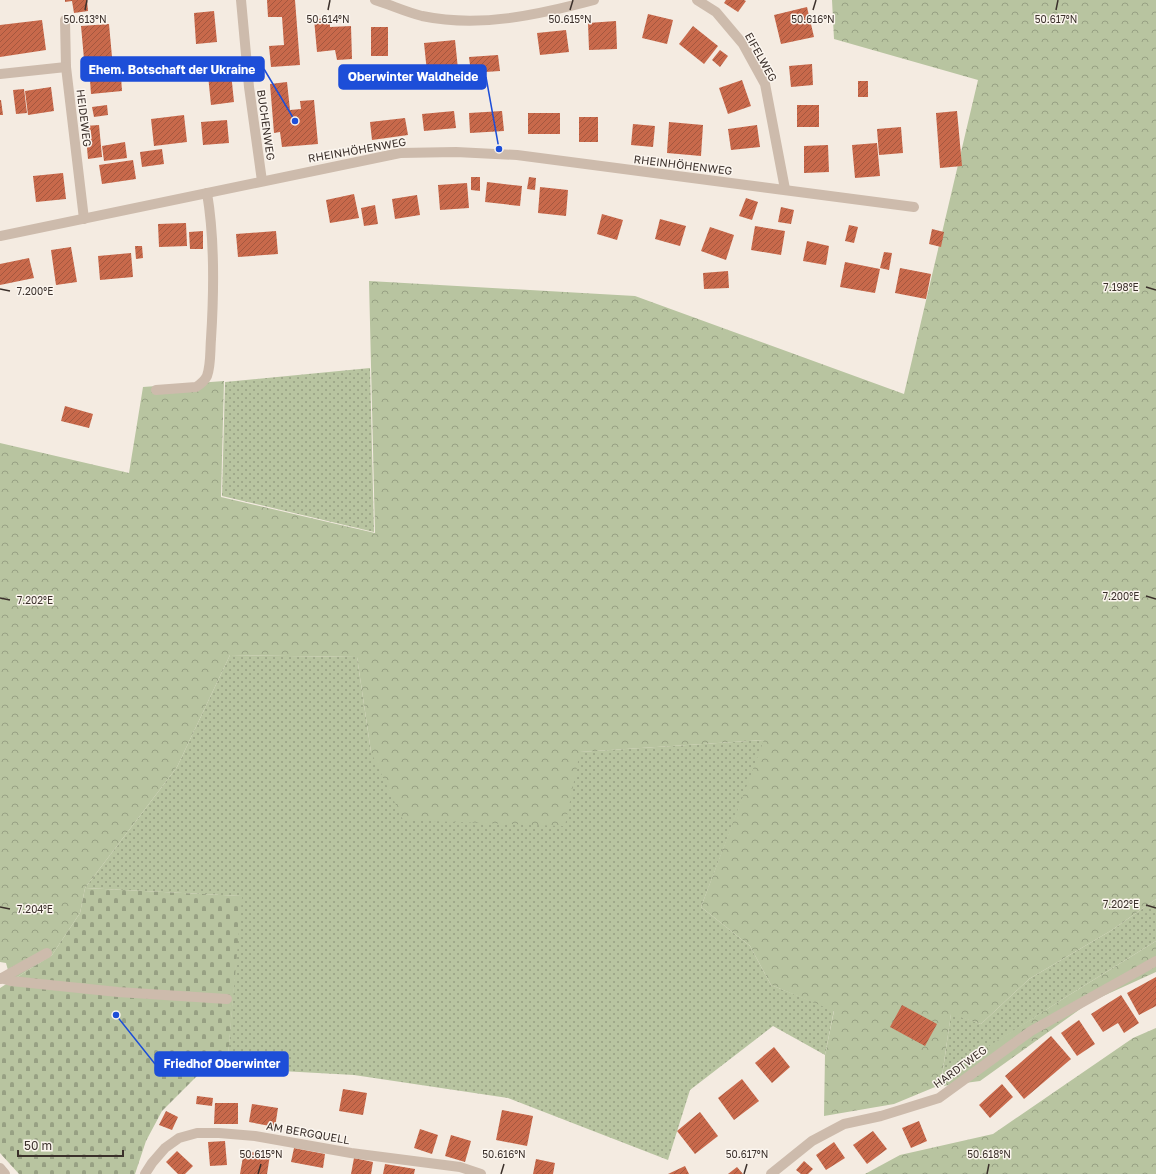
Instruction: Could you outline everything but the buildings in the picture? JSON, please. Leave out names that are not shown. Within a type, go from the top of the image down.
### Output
[{"type":"street","name":"BUCHENWEG","points":[[241,0],[249,87],[262,181]]},
{"type":"street","points":[[375,0],[421,16],[459,21],[504,19],[561,9],[594,0]]},
{"type":"street","name":"EIFELWEG","points":[[697,0],[716,12],[743,44],[765,84],[785,189]]},
{"type":"street","name":"HEIDEWEG","points":[[65,20],[66,67],[84,219]]},
{"type":"street","points":[[0,74],[66,67]]},
{"type":"street","name":"RHEINHÖHENWEG","points":[[0,236],[400,153],[456,152],[524,156],[914,207]]},
{"type":"street","points":[[156,390],[196,386],[202,383],[207,374],[212,326],[212,226],[207,193]]},
{"type":"street","points":[[0,979],[47,953]]},
{"type":"street","name":"HARDTWEG","points":[[771,1174],[812,1141],[844,1124],[881,1116],[939,1098],[1031,1031],[1156,961]]},
{"type":"street","points":[[0,979],[110,991],[227,999]]},
{"type":"street","name":"AM BERGQUELL","points":[[145,1174],[165,1148],[179,1138],[197,1133],[219,1133],[255,1136],[352,1153],[460,1167],[481,1174]]},
{"type":"street","points":[[0,1168],[5,1174]]},
{"type":"green space","points":[[832,0],[1156,0],[1156,899],[1112,930],[1029,979],[981,1024],[951,1014],[942,1076],[1156,941],[1156,972],[1090,1002],[980,1081],[935,1087],[894,1104],[824,1116],[825,1055],[834,1011],[771,985],[750,946],[701,907],[764,740],[580,752],[565,826],[403,820],[371,752],[357,657],[230,655],[177,767],[85,888],[80,913],[52,955],[11,981],[6,963],[0,962],[0,443],[129,473],[143,387],[224,381],[221,497],[375,533],[369,281],[635,296],[904,394],[978,80],[834,39]]},
{"type":"green space","points":[[370,368],[374,532],[222,496],[225,382]]},
{"type":"green space","points":[[230,655],[357,657],[371,752],[579,752],[765,740],[701,907],[750,946],[771,985],[834,1010],[825,1055],[773,1026],[690,1090],[668,1160],[508,1098],[354,1075],[227,1068],[241,896],[85,888],[177,767]]},
{"type":"green space","points":[[85,888],[242,896],[227,1068],[206,1067],[162,1111],[146,1141],[135,1174],[19,1174],[0,1153],[0,988],[52,955],[80,913]]},
{"type":"green space","points":[[1156,899],[1156,941],[942,1077],[951,1013],[981,1024],[1029,979],[1112,930]]},
{"type":"green space","points":[[1156,1028],[1156,1174],[865,1174],[900,1155],[993,1134],[1133,1038]]},
{"type":"place","name":"Ehem. Botschaft der Ukraine","points":[[295,121]]},
{"type":"place","name":"Oberwinter Waldheide","points":[[499,149]]},
{"type":"place","name":"Friedhof Oberwinter","points":[[116,1015]]}]
